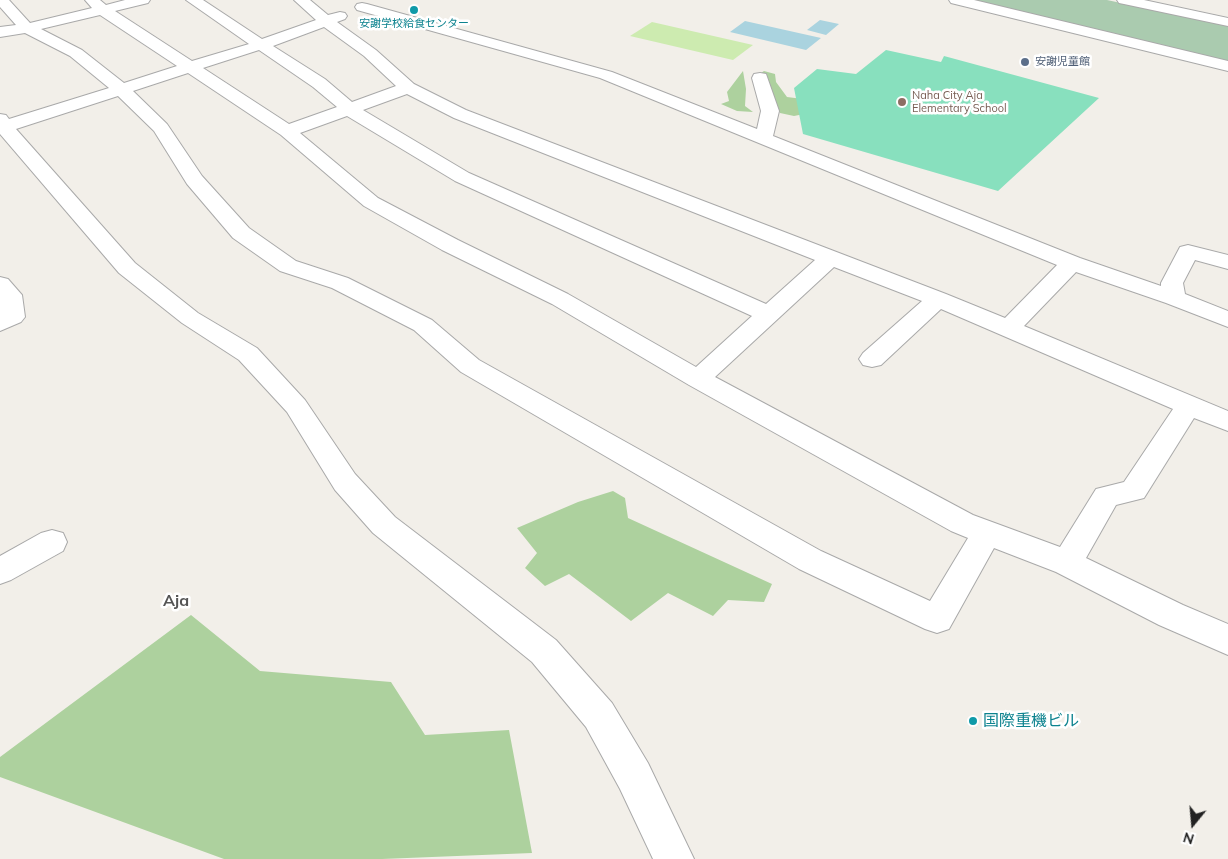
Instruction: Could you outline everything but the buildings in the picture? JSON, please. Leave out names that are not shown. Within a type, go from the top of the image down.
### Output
[{"type":"street","points":[[1,0],[27,28],[76,53],[122,90],[161,128],[194,180],[242,233],[288,266],[340,283],[423,326],[470,366],[810,560],[937,619],[988,533]]},
{"type":"street","points":[[0,32],[27,28],[97,5],[143,0]]},
{"type":"street","points":[[194,0],[319,83],[349,110],[462,177],[768,314]]},
{"type":"street","points":[[300,0],[370,53],[408,88],[460,114],[938,299],[1228,422]]},
{"type":"street","points":[[956,0],[1228,66]]},
{"type":"street","points":[[1124,0],[1228,22]]},
{"type":"street","points":[[674,859],[634,776],[599,716],[544,651],[384,525],[345,482],[296,406],[248,354],[190,318],[127,268],[1,125],[122,90],[260,45],[327,22],[370,3],[606,75],[764,137],[1072,263],[1174,298],[1228,320]]},
{"type":"street","points":[[97,5],[288,131],[372,202],[450,245],[560,299],[698,379],[962,523],[1067,563],[1171,615],[1228,640]]},
{"type":"street","points":[[975,20],[988,9]]},
{"type":"street","points":[[1165,51],[1197,16]]},
{"type":"street","points":[[760,78],[770,111],[764,137]]},
{"type":"street","points":[[288,131],[408,88]]},
{"type":"street","points":[[1174,298],[1172,283],[1188,252],[1228,262]]},
{"type":"street","points":[[698,379],[830,258]]},
{"type":"street","points":[[1009,328],[1072,263]]},
{"type":"street","points":[[0,284],[10,295],[13,317],[0,324]]},
{"type":"street","points":[[872,359],[938,299]]},
{"type":"street","points":[[1067,563],[1106,497],[1134,490],[1188,405]]},
{"type":"street","points":[[0,571],[52,542]]},
{"type":"green space","points":[[973,0],[1107,0],[1228,26],[1228,61]]},
{"type":"green space","points":[[652,22],[753,45],[733,60],[630,36]]},
{"type":"green space","points":[[886,50],[941,62],[944,56],[1099,98],[998,191],[803,134],[794,88],[817,69],[856,74]]},
{"type":"green space","points":[[743,71],[746,89],[745,106],[753,112],[737,111],[721,104],[729,101],[727,92]]},
{"type":"green space","points":[[764,71],[775,74],[776,82],[787,97],[803,99],[809,113],[794,116],[780,113],[761,73]]},
{"type":"green space","points":[[613,491],[625,498],[628,518],[772,584],[764,602],[728,600],[713,616],[668,593],[631,621],[569,574],[545,586],[525,568],[537,553],[517,528],[578,502]]},
{"type":"green space","points":[[191,615],[260,671],[391,682],[425,735],[509,730],[532,853],[382,859],[224,859],[0,777],[0,757]]},
{"type":"water","points":[[820,20],[839,24],[826,35],[807,30]]},
{"type":"water","points":[[745,21],[821,38],[806,50],[730,32]]},
{"type":"place","name":"安謝学校給食センター","points":[[414,10]]},
{"type":"place","name":"安謝児童館","points":[[1025,62]]},
{"type":"place","name":"Naha City Aja Elementary School","points":[[902,102]]},
{"type":"place","name":"国際重機ビル","points":[[973,721]]},
{"type":"district","name":"Aja","points":[[176,601]]}]
